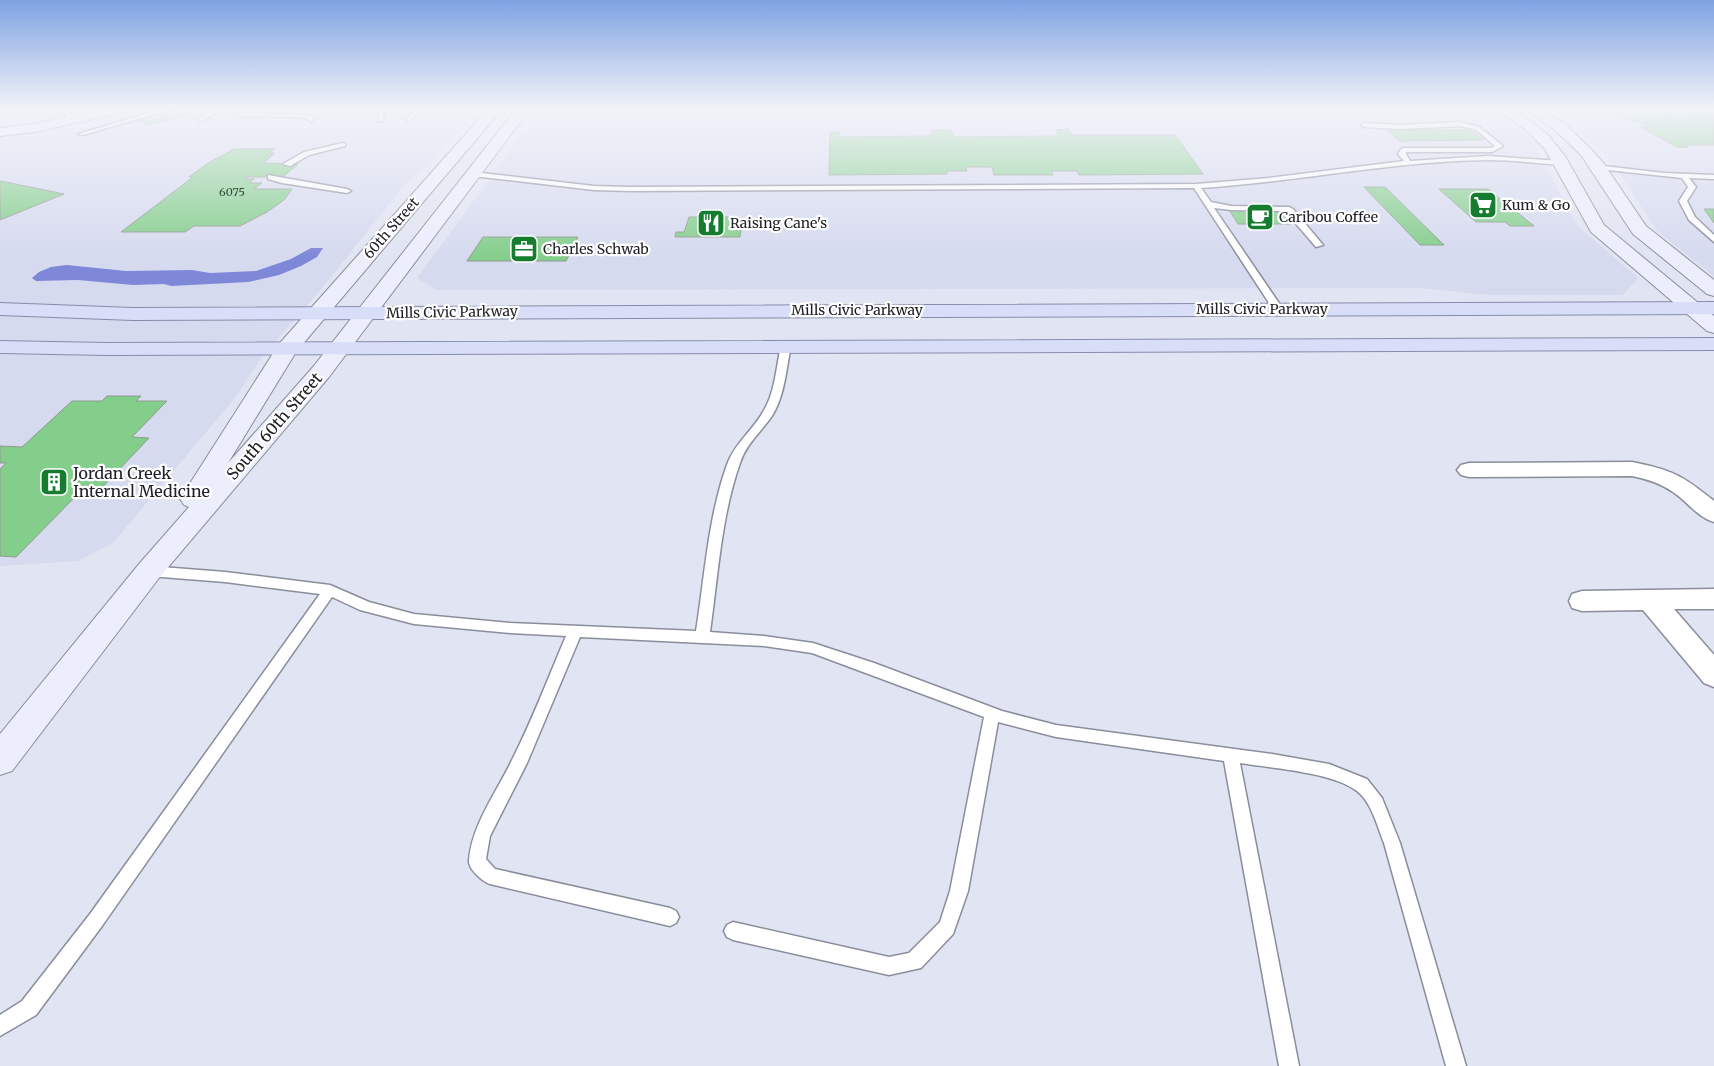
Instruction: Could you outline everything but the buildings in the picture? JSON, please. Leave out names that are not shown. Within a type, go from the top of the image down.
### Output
[{"type":"main road","name":"Mills Civic Parkway","points":[[0,310],[133,314],[1714,308]]},
{"type":"main road","points":[[0,346],[106,349],[287,349],[346,340],[644,329],[741,322],[802,310]]},
{"type":"main road","points":[[346,340],[786,346],[1395,347],[1714,344]]},
{"type":"street","name":"60th Street","points":[[287,349],[452,159]]},
{"type":"street","name":"60th Street","points":[[346,340],[485,159]]},
{"type":"street","points":[[1558,159],[1585,210],[1597,228],[1714,327]]},
{"type":"street","points":[[1591,159],[1639,230],[1714,290]]},
{"type":"street","name":"South 60th Street","points":[[0,760],[149,571],[346,340]]},
{"type":"street","name":"South 60th Street","points":[[149,571],[287,349]]},
{"type":"street","points":[[1469,470],[1632,469],[1660,475],[1681,486],[1714,514]]},
{"type":"street","points":[[1582,601],[1714,599]]},
{"type":"street","points":[[1650,600],[1714,675]]},
{"type":"lane","points":[[287,164],[293,159]]},
{"type":"lane","points":[[1405,159],[1409,164]]},
{"type":"lane","points":[[473,174],[584,187],[631,189],[1196,186],[1478,159]]},
{"type":"lane","points":[[1501,159],[1560,162]]},
{"type":"lane","points":[[1598,167],[1714,178]]},
{"type":"lane","points":[[1684,176],[1692,187],[1683,201],[1692,218],[1714,240]]},
{"type":"lane","points":[[271,177],[282,181],[347,190]]},
{"type":"lane","points":[[1196,186],[1278,309]]},
{"type":"lane","points":[[1207,204],[1231,208],[1286,209],[1290,211],[1319,245]]},
{"type":"lane","points":[[702,637],[718,535],[733,463],[744,442],[767,414],[777,391],[786,346]]},
{"type":"lane","points":[[149,571],[225,577],[330,590],[365,606],[414,618],[510,628],[764,641],[814,648],[992,714],[1056,731],[1231,755],[1329,771],[1361,784],[1376,803],[1392,843],[1456,1066]]},
{"type":"lane","points":[[0,1026],[29,1008],[96,920],[330,590]]},
{"type":"lane","points":[[575,631],[519,763],[482,835],[477,862],[490,876],[670,917]]},
{"type":"lane","points":[[733,931],[889,966],[914,961],[947,928],[960,891],[992,714]]},
{"type":"lane","points":[[1231,755],[1289,1066]]},
{"type":"shaded area","points":[[0,159],[432,159],[400,190],[324,286],[262,357],[235,398],[113,543],[78,561],[0,566]]},
{"type":"shaded area","points":[[504,159],[1542,159],[1567,208],[1579,227],[1638,278],[1623,295],[1488,295],[1420,288],[437,290],[417,278]]},
{"type":"shaded area","points":[[1608,159],[1714,159],[1714,276],[1658,232]]},
{"type":"water","points":[[311,248],[323,248],[317,257],[301,266],[279,275],[248,282],[171,286],[164,284],[133,285],[78,280],[36,281],[32,278],[39,272],[51,267],[67,265],[126,271],[192,270],[210,273],[256,271],[291,259]]},
{"type":"place","name":"Kum & Go","points":[[1483,205]]},
{"type":"place","name":"Caribou Coffee","points":[[1260,217]]},
{"type":"place","name":"Raising Cane's","points":[[711,223]]},
{"type":"place","name":"Charles Schwab","points":[[524,249]]},
{"type":"place","name":"Jordan Creek Internal Medicine","points":[[54,482]]}]
